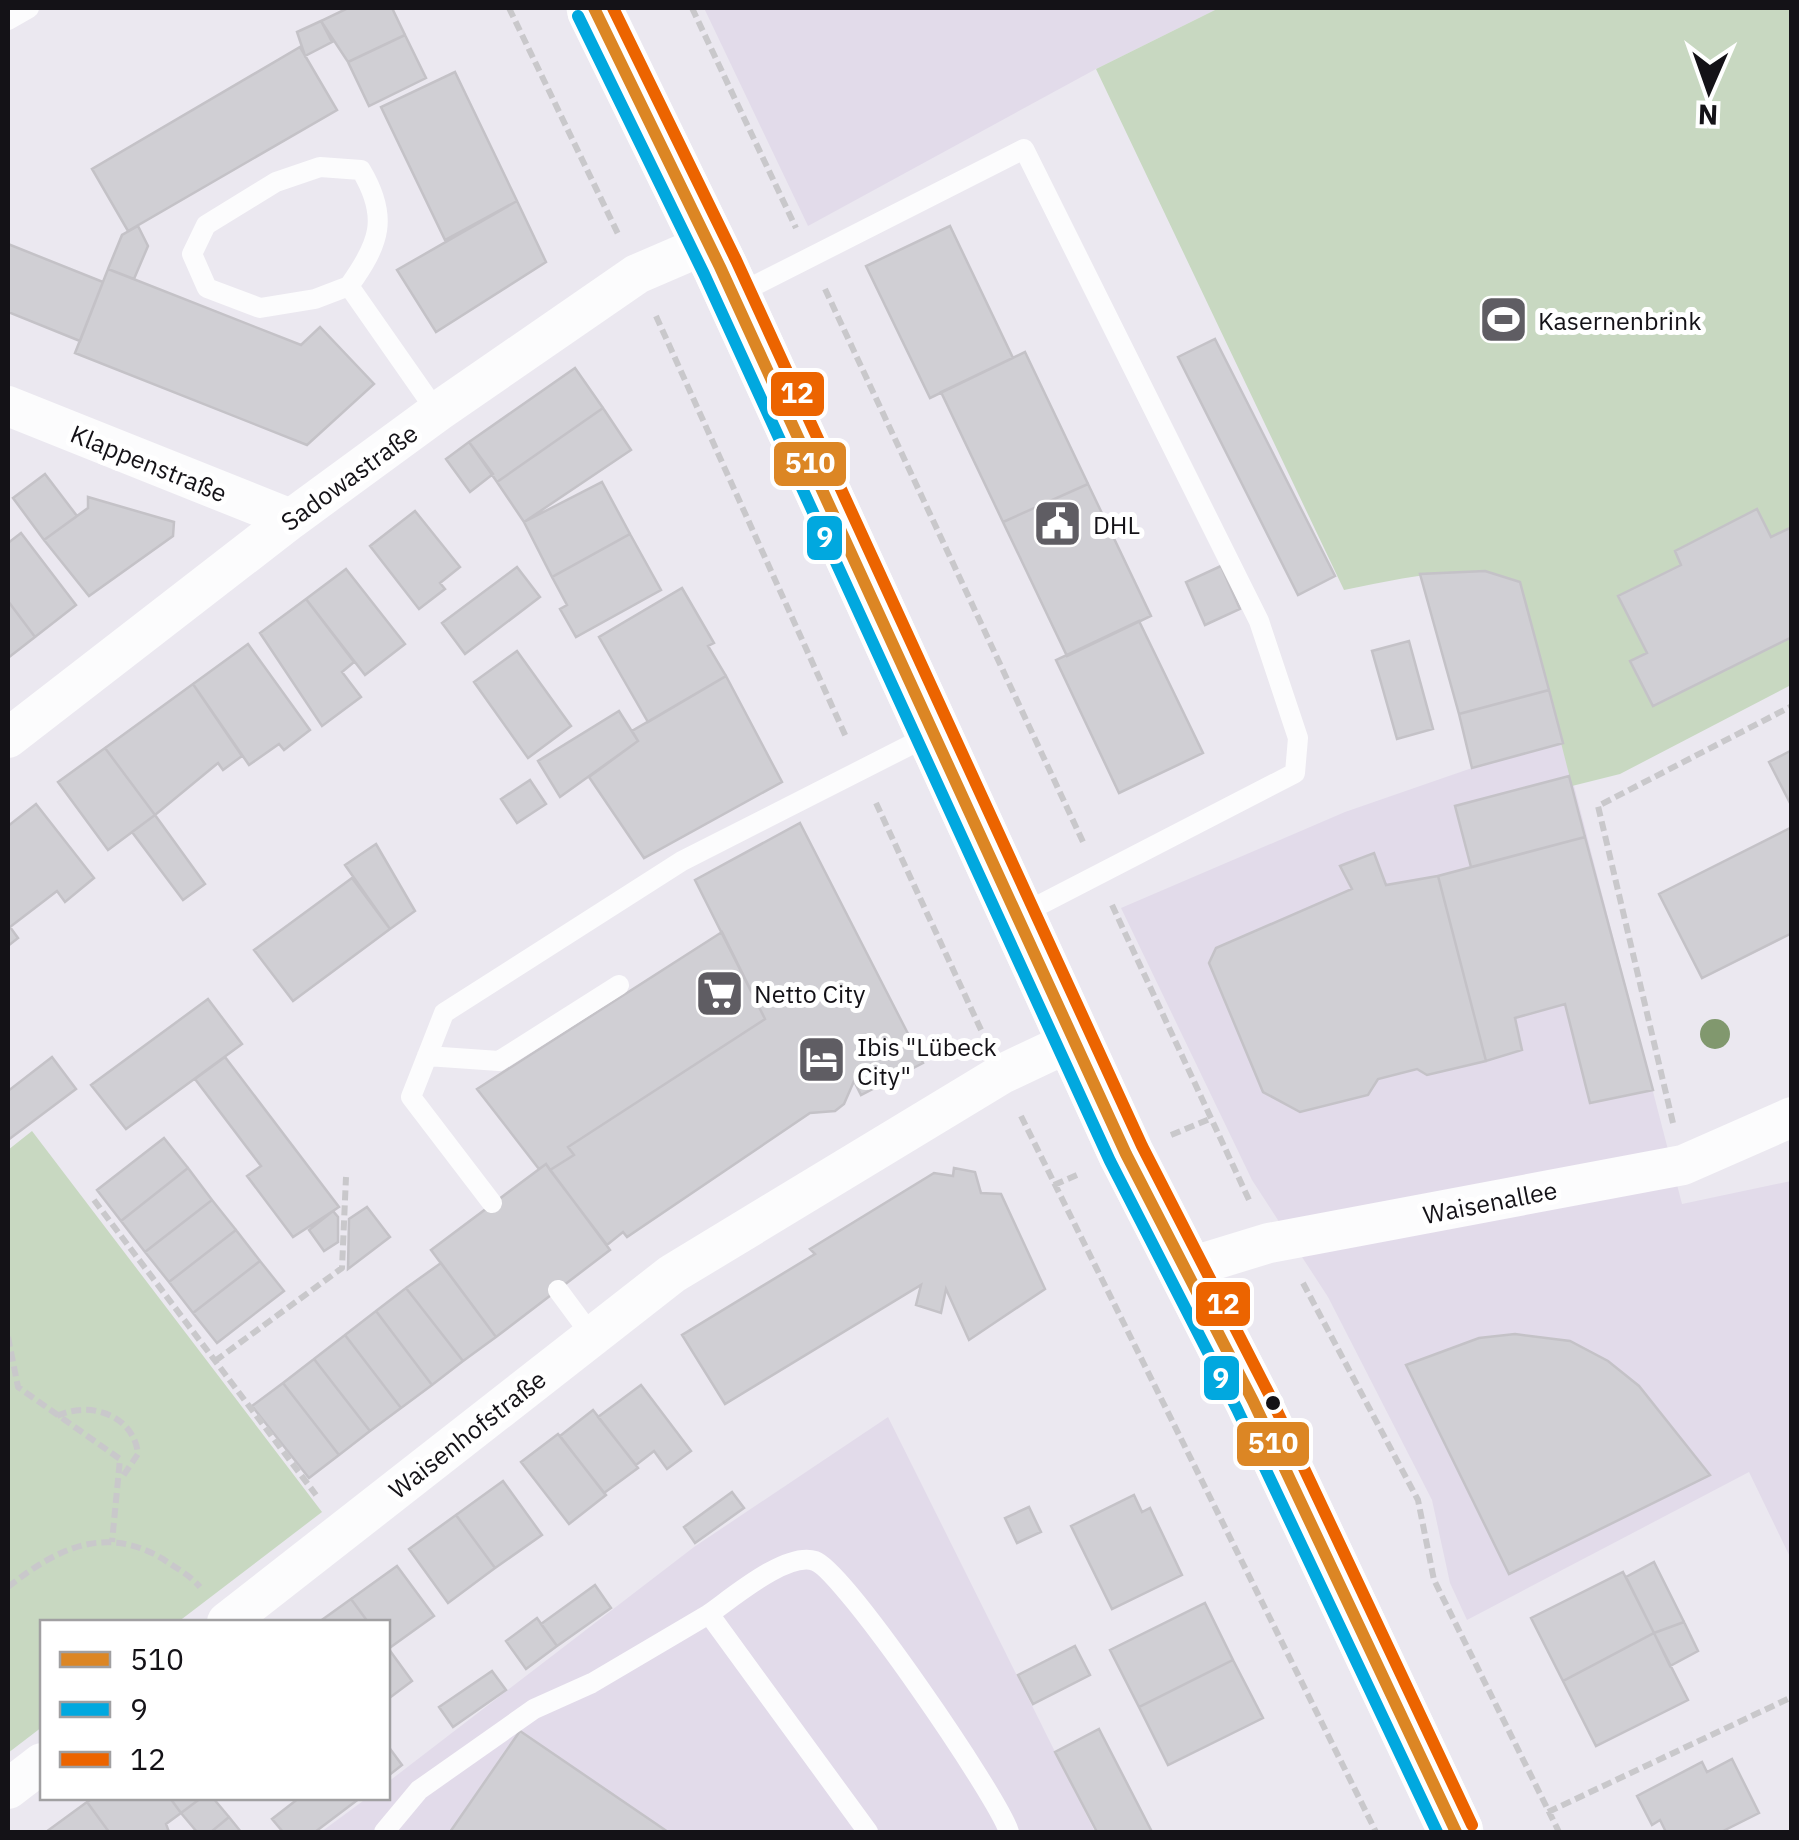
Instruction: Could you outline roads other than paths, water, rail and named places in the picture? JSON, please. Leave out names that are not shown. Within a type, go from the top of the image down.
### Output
[{"type":"main road","points":[[594,8],[733,296],[1074,1040],[1184,1270],[1253,1401],[1456,1832]]},
{"type":"street","name":"Sadowastraße","points":[[8,738],[290,519],[436,412],[637,274],[708,243]]},
{"type":"street","name":"Klappenstraße","points":[[8,406],[290,519]]},
{"type":"street","name":"Waisenhofstraße","points":[[230,1620],[672,1274],[1002,1074],[1074,1040]]},
{"type":"street","name":"Waisenallee","points":[[1184,1270],[1269,1243],[1683,1165],[1792,1118]]},
{"type":"street","points":[[8,1789],[40,1765]]},
{"type":"lane","points":[[8,20],[30,8]]},
{"type":"lane","points":[[733,296],[1024,148],[1259,620],[1298,738],[1295,773],[1018,916]]},
{"type":"lane","points":[[320,167],[361,170],[379,201],[377,232],[370,256],[349,286],[315,299],[260,308],[208,288],[192,254],[206,225],[276,182],[320,167]]},
{"type":"lane","points":[[349,286],[436,412]]},
{"type":"lane","points":[[492,1202],[411,1098],[444,1013],[682,861],[934,733]]},
{"type":"lane","points":[[427,1056],[498,1061],[619,985]]},
{"type":"lane","points":[[558,1290],[592,1336]]},
{"type":"lane","points":[[384,1832],[419,1790],[534,1709],[592,1683],[709,1614],[758,1579],[796,1560],[814,1560],[826,1567],[876,1625],[1009,1832]]},
{"type":"lane","points":[[709,1614],[868,1832]]},
{"type":"place","name":"Kasernenbrink","points":[[1503,320]]},
{"type":"place","name":"DHL","points":[[1058,524]]},
{"type":"place","name":"Netto City","points":[[719,993]]},
{"type":"place","name":"Ibis \"Lübeck City\"","points":[[822,1060]]}]
